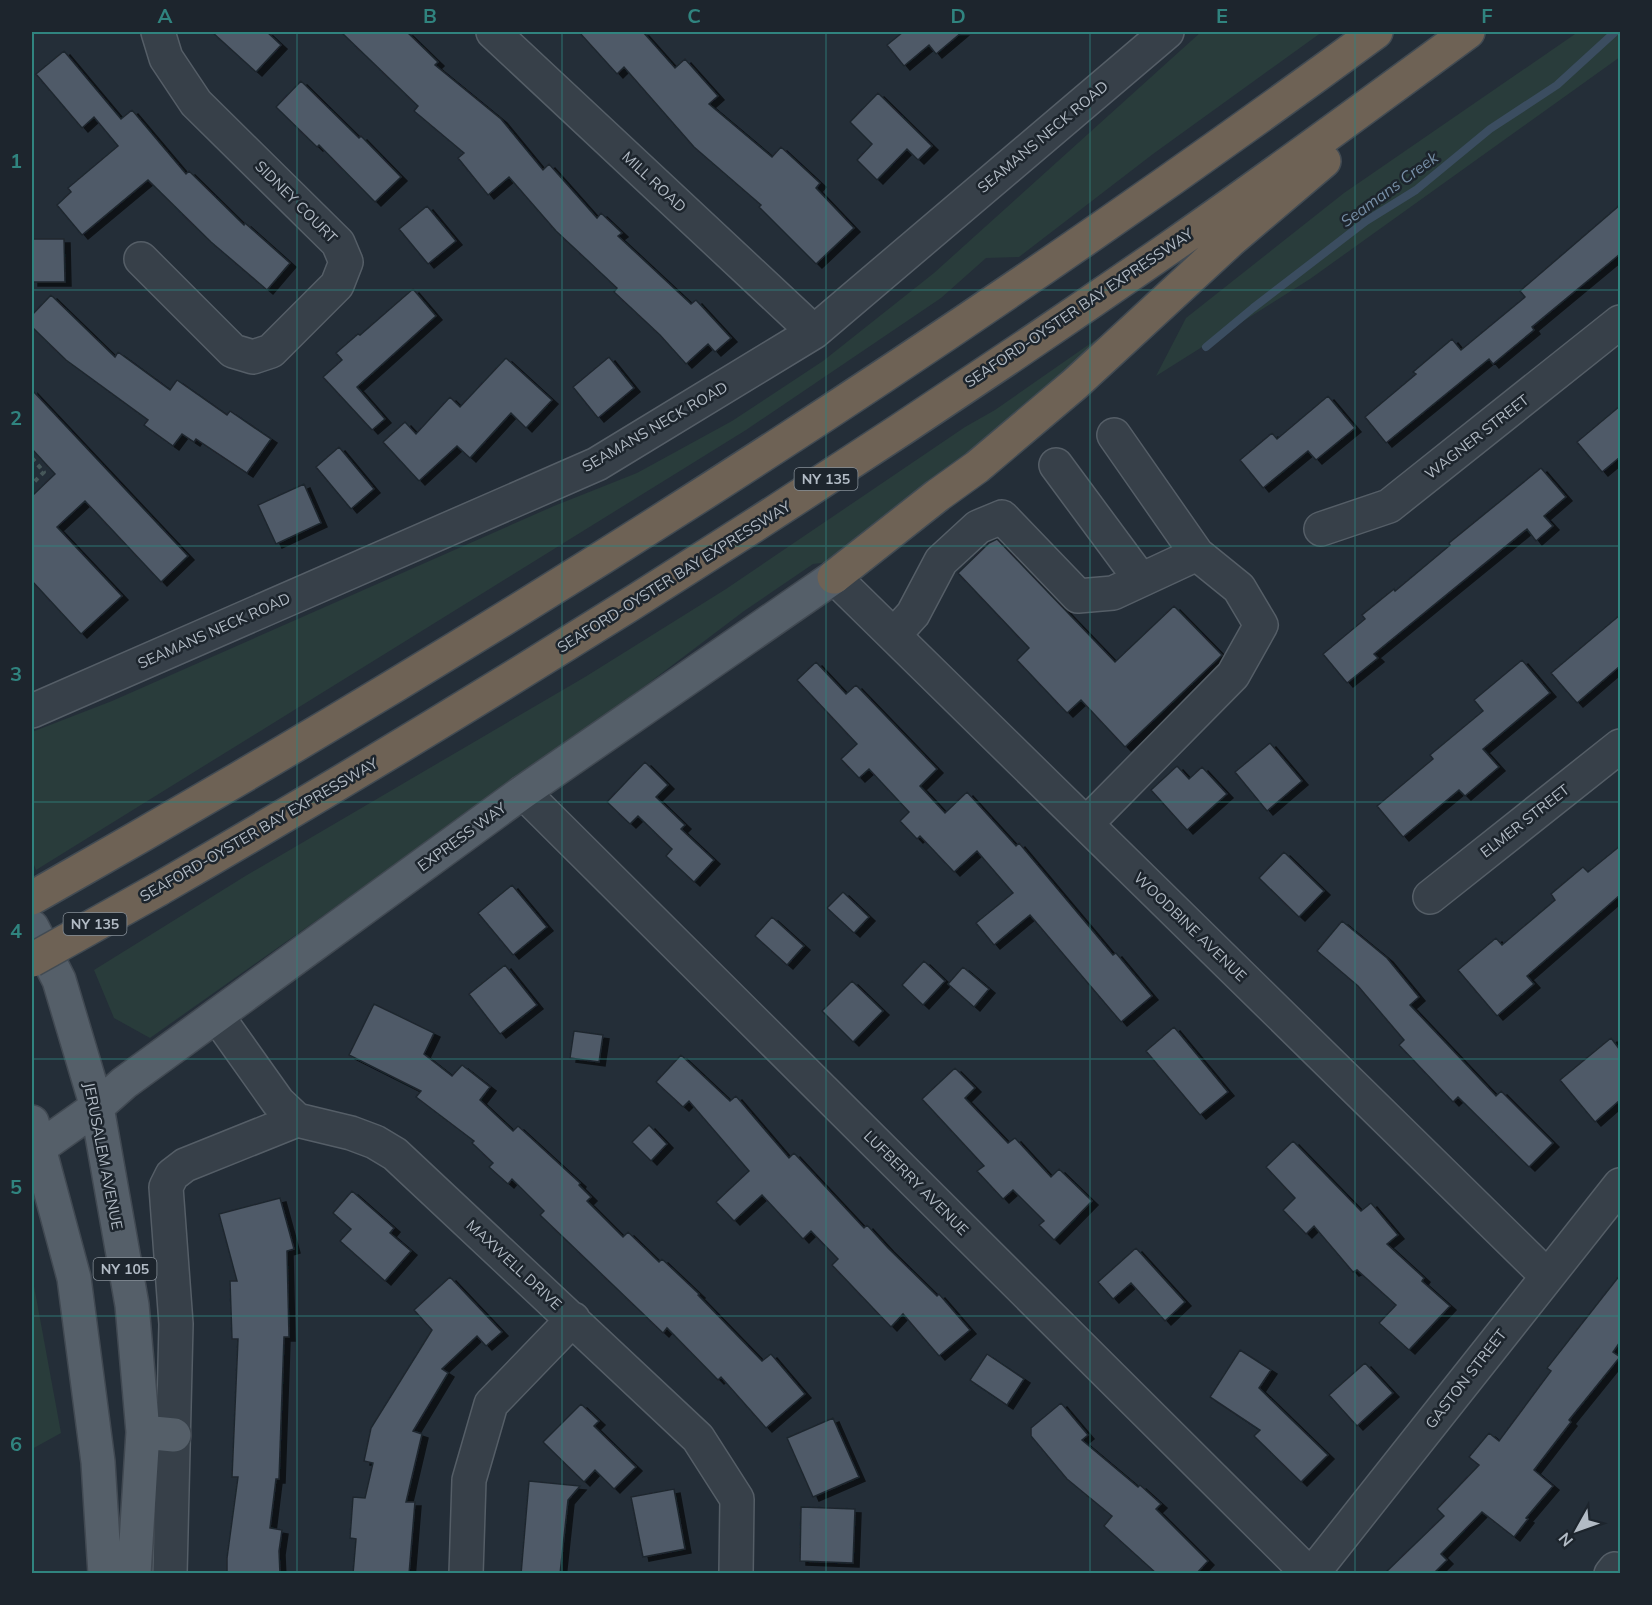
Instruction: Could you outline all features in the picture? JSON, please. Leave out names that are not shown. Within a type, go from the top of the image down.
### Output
[{"type":"highway","points":[[32,898],[443,658],[780,444],[1145,198],[1376,32]]},
{"type":"highway","name":"SEAFORD-OYSTER BAY EXPRESSWAY","points":[[32,960],[159,889],[472,704],[810,490],[1176,243],[1468,32]]},
{"type":"highway","points":[[834,577],[977,467],[1075,384],[1231,240],[1475,32]]},
{"type":"main road","name":"EXPRESS WAY","points":[[97,1107],[124,1083],[523,792],[834,577]]},
{"type":"main road","name":"JERUSALEM AVENUE","points":[[32,927],[59,980],[97,1107],[132,1305],[159,1434],[134,1574]]},
{"type":"main road","points":[[34,1141],[97,1107]]},
{"type":"main road","name":"NY 105","points":[[34,1141],[74,1278],[98,1462],[105,1574]]},
{"type":"street","name":"SIDNEY COURT","points":[[141,259],[233,351],[253,357],[271,351],[337,285],[346,262],[339,243],[196,103],[166,58],[158,32]]},
{"type":"street","name":"MILL ROAD","points":[[493,32],[814,332]]},
{"type":"street","name":"SEAMANS NECK ROAD","points":[[32,711],[597,464],[814,332],[1167,32]]},
{"type":"street","name":"WAGNER STREET","points":[[1321,529],[1389,506],[1620,324]]},
{"type":"street","points":[[1086,824],[1233,675],[1261,625],[1239,588],[1197,554],[1114,435]]},
{"type":"street","points":[[1056,465],[1141,580]]},
{"type":"street","points":[[894,635],[914,614],[941,561],[978,527],[1002,517],[1078,596],[1113,593],[1197,554]]},
{"type":"street","name":"WOODBINE AVENUE","points":[[834,577],[1547,1276]]},
{"type":"street","name":"ELMER STREET","points":[[1430,897],[1620,746]]},
{"type":"street","name":"LUFBERRY AVENUE","points":[[523,792],[1311,1574]]},
{"type":"street","points":[[170,1574],[159,1434],[177,1324],[166,1186],[172,1175],[185,1165],[297,1120],[278,1102],[217,1016]]},
{"type":"street","name":"MAXWELL DRIVE","points":[[297,1120],[351,1133],[375,1142],[395,1154],[698,1438],[737,1499],[736,1574]]},
{"type":"street","name":"GASTON STREET","points":[[1311,1574],[1620,1185]]},
{"type":"street","points":[[466,1574],[469,1480],[491,1404],[573,1319]]},
{"type":"path","points":[[32,458],[44,472],[32,484]]},
{"type":"green space","points":[[1201,32],[1322,32],[1153,154],[1019,257],[986,258],[941,298],[746,430],[36,870],[32,860],[32,732],[112,701],[554,506],[637,473],[732,421],[823,361],[934,273]]},
{"type":"green space","points":[[1578,32],[1620,32],[1620,57],[1310,279],[1156,376],[1186,318],[1344,193]]},
{"type":"green space","points":[[1119,333],[838,561],[813,564],[744,611],[600,720],[150,1038],[114,1018],[94,970],[247,875],[585,677],[726,589],[965,427],[995,410],[1104,334]]},
{"type":"green space","points":[[32,1275],[61,1433],[32,1449]]},
{"type":"building","points":[[212,32],[267,32],[281,45],[256,72]]},
{"type":"building","points":[[341,32],[407,32],[438,62],[435,65],[501,119],[543,170],[549,164],[597,218],[601,213],[622,233],[618,236],[691,304],[696,300],[731,338],[715,352],[708,344],[686,364],[660,335],[614,292],[617,288],[556,231],[509,177],[488,195],[458,158],[464,153],[414,111],[418,106]]},
{"type":"building","points":[[579,32],[643,32],[675,68],[685,59],[718,96],[709,104],[772,157],[781,147],[820,183],[816,188],[854,228],[816,264],[759,207],[761,205],[694,147],[624,67],[617,74]]},
{"type":"building","points":[[903,32],[962,32],[936,54],[929,45],[904,66],[887,45]]},
{"type":"building","points":[[64,51],[121,119],[132,110],[186,174],[189,171],[244,225],[245,223],[290,263],[267,290],[211,242],[148,180],[82,235],[57,205],[71,192],[68,188],[118,146],[94,117],[82,128],[36,74]]},
{"type":"building","points":[[301,81],[359,138],[361,136],[401,177],[375,202],[319,145],[317,147],[276,107]]},
{"type":"building","points":[[878,93],[932,146],[918,160],[907,149],[877,180],[857,160],[872,144],[850,122]]},
{"type":"building","points":[[1620,205],[1620,254],[1532,327],[1534,330],[1493,364],[1489,359],[1386,443],[1365,417],[1416,374],[1413,372],[1452,339],[1461,350],[1525,297],[1520,291]]},
{"type":"building","points":[[427,206],[456,241],[428,264],[399,229]]},
{"type":"building","points":[[32,239],[64,239],[65,282],[32,282]]},
{"type":"building","points":[[413,289],[436,316],[357,387],[385,419],[372,430],[323,377],[342,360],[336,353]]},
{"type":"building","points":[[51,295],[115,357],[118,352],[170,390],[177,380],[227,415],[230,411],[271,439],[247,473],[196,439],[194,442],[182,434],[173,446],[144,425],[148,420],[66,360],[32,327],[32,315]]},
{"type":"building","points":[[609,357],[634,388],[598,418],[573,387]]},
{"type":"building","points":[[506,358],[552,400],[526,428],[511,413],[470,458],[457,446],[419,481],[383,442],[405,422],[416,434],[450,397],[460,407]]},
{"type":"building","points":[[32,390],[188,556],[161,582],[85,501],[57,527],[122,596],[81,634],[32,581],[32,496],[55,474],[32,449]]},
{"type":"building","points":[[1328,396],[1355,428],[1316,460],[1308,451],[1263,488],[1240,460],[1272,433],[1277,439]]},
{"type":"building","points":[[1620,406],[1620,457],[1602,472],[1577,442]]},
{"type":"building","points":[[339,447],[374,489],[351,509],[316,467]]},
{"type":"building","points":[[1541,468],[1566,497],[1544,516],[1553,526],[1536,541],[1527,529],[1374,654],[1378,658],[1347,683],[1323,654],[1365,619],[1362,615],[1394,589],[1395,591],[1450,545],[1449,543]]},
{"type":"building","points":[[304,484],[321,523],[276,544],[258,505]]},
{"type":"building","points":[[997,539],[1115,662],[1174,606],[1222,655],[1125,747],[1081,700],[1067,713],[1017,660],[1029,648],[958,573],[989,543]]},
{"type":"building","points":[[1620,615],[1620,666],[1577,703],[1551,673]]},
{"type":"building","points":[[1522,660],[1550,693],[1483,749],[1499,767],[1465,796],[1459,790],[1403,837],[1377,806],[1433,759],[1430,755],[1483,711],[1474,700]]},
{"type":"building","points":[[816,662],[846,694],[856,685],[937,769],[920,786],[945,813],[967,792],[1016,846],[1019,843],[1113,955],[1116,953],[1152,996],[1121,1022],[1030,915],[994,945],[976,923],[1013,893],[977,851],[954,872],[920,836],[917,839],[900,821],[909,812],[869,769],[859,778],[841,759],[857,744],[797,680]]},
{"type":"building","points":[[1270,743],[1302,781],[1267,811],[1235,772]]},
{"type":"building","points":[[645,762],[668,785],[656,797],[685,825],[681,829],[714,860],[694,882],[666,856],[672,849],[638,816],[630,824],[607,802]]},
{"type":"building","points":[[1177,766],[1189,779],[1202,767],[1227,794],[1187,830],[1151,790]]},
{"type":"building","points":[[1620,846],[1620,895],[1527,976],[1534,984],[1497,1016],[1458,970],[1496,938],[1502,945],[1555,900],[1551,894],[1583,867],[1588,872]]},
{"type":"building","points":[[1284,852],[1324,891],[1299,917],[1259,878]]},
{"type":"building","points":[[512,885],[547,927],[513,955],[478,913]]},
{"type":"building","points":[[843,892],[869,917],[854,933],[827,908]]},
{"type":"building","points":[[772,917],[804,946],[787,965],[755,936]]},
{"type":"building","points":[[1342,921],[1387,958],[1419,997],[1410,1005],[1496,1096],[1501,1091],[1553,1143],[1529,1167],[1458,1097],[1453,1102],[1399,1045],[1404,1040],[1358,986],[1317,951]]},
{"type":"building","points":[[924,961],[945,981],[923,1005],[902,985]]},
{"type":"building","points":[[505,965],[537,1005],[500,1034],[469,994]]},
{"type":"building","points":[[963,967],[989,989],[974,1007],[948,984]]},
{"type":"building","points":[[852,981],[883,1011],[853,1042],[822,1011]]},
{"type":"building","points":[[374,1004],[434,1033],[424,1054],[452,1076],[462,1065],[490,1087],[480,1100],[513,1131],[518,1126],[580,1183],[579,1185],[591,1197],[587,1201],[623,1237],[628,1232],[659,1262],[662,1259],[699,1294],[762,1361],[771,1354],[805,1394],[766,1428],[721,1377],[718,1380],[667,1328],[663,1333],[540,1215],[544,1211],[512,1179],[508,1184],[489,1167],[493,1163],[472,1143],[474,1141],[416,1097],[421,1091],[349,1055]]},
{"type":"building","points":[[1174,1027],[1228,1092],[1200,1115],[1146,1051]]},
{"type":"building","points":[[574,1031],[603,1035],[599,1062],[570,1058]]},
{"type":"building","points":[[1611,1038],[1620,1050],[1620,1100],[1595,1122],[1560,1080]]},
{"type":"building","points":[[681,1055],[730,1101],[736,1096],[789,1158],[794,1153],[864,1228],[867,1225],[937,1296],[939,1294],[970,1330],[939,1356],[903,1314],[891,1327],[832,1265],[838,1259],[811,1231],[803,1239],[762,1195],[734,1221],[716,1202],[749,1171],[689,1101],[683,1107],[656,1082]]},
{"type":"building","points":[[955,1068],[975,1088],[965,1098],[1008,1143],[1015,1138],[1051,1177],[1059,1169],[1092,1201],[1054,1240],[1039,1225],[1044,1221],[1013,1190],[1003,1199],[977,1171],[984,1166],[922,1099]]},
{"type":"building","points":[[649,1125],[667,1144],[651,1161],[632,1142]]},
{"type":"building","points":[[1293,1141],[1361,1211],[1371,1203],[1398,1235],[1387,1244],[1424,1278],[1422,1281],[1450,1306],[1409,1350],[1379,1323],[1396,1305],[1357,1270],[1353,1272],[1314,1226],[1306,1234],[1283,1210],[1295,1198],[1266,1167]]},
{"type":"building","points":[[352,1191],[394,1228],[390,1233],[411,1251],[385,1281],[340,1241],[351,1229],[333,1213]]},
{"type":"building","points":[[280,1198],[294,1249],[287,1251],[289,1337],[284,1337],[279,1479],[276,1479],[270,1528],[282,1530],[279,1551],[280,1574],[227,1574],[227,1558],[238,1477],[232,1477],[238,1339],[232,1339],[230,1281],[237,1281],[219,1214]]},
{"type":"building","points":[[1136,1248],[1185,1302],[1165,1321],[1131,1283],[1113,1299],[1098,1282]]},
{"type":"building","points":[[1620,1275],[1620,1342],[1613,1352],[1620,1357],[1569,1420],[1571,1422],[1534,1470],[1553,1486],[1526,1518],[1528,1519],[1514,1537],[1482,1512],[1441,1554],[1447,1560],[1433,1574],[1384,1574],[1444,1516],[1437,1509],[1479,1465],[1469,1457],[1489,1433],[1499,1441],[1551,1371],[1547,1368]]},
{"type":"building","points":[[450,1277],[502,1332],[486,1346],[477,1336],[442,1369],[448,1373],[413,1431],[422,1434],[406,1502],[415,1502],[409,1574],[353,1574],[356,1539],[350,1538],[353,1497],[365,1498],[373,1463],[364,1461],[371,1428],[432,1330],[414,1310]]},
{"type":"building","points":[[1240,1350],[1271,1370],[1259,1388],[1328,1455],[1301,1482],[1254,1436],[1260,1430],[1210,1397]]},
{"type":"building","points":[[987,1354],[1024,1379],[1007,1405],[970,1380]]},
{"type":"building","points":[[1365,1363],[1393,1393],[1357,1426],[1329,1395]]},
{"type":"building","points":[[1061,1403],[1088,1435],[1082,1440],[1161,1504],[1156,1509],[1208,1561],[1196,1574],[1157,1574],[1104,1526],[1112,1516],[1067,1479],[1031,1436],[1031,1428]]},
{"type":"building","points":[[581,1404],[599,1421],[594,1426],[636,1467],[614,1489],[595,1470],[584,1482],[543,1442]]},
{"type":"building","points":[[833,1418],[859,1477],[813,1497],[787,1438]]},
{"type":"building","points":[[529,1481],[580,1486],[568,1500],[560,1574],[521,1574]]},
{"type":"building","points":[[674,1489],[685,1549],[643,1557],[631,1497]]},
{"type":"building","points":[[801,1507],[855,1509],[853,1563],[800,1561]]},
{"type":"waterway","name":"Seamans Creek","points":[[1206,347],[1366,221],[1416,190],[1490,129],[1557,85],[1615,32]]}]
